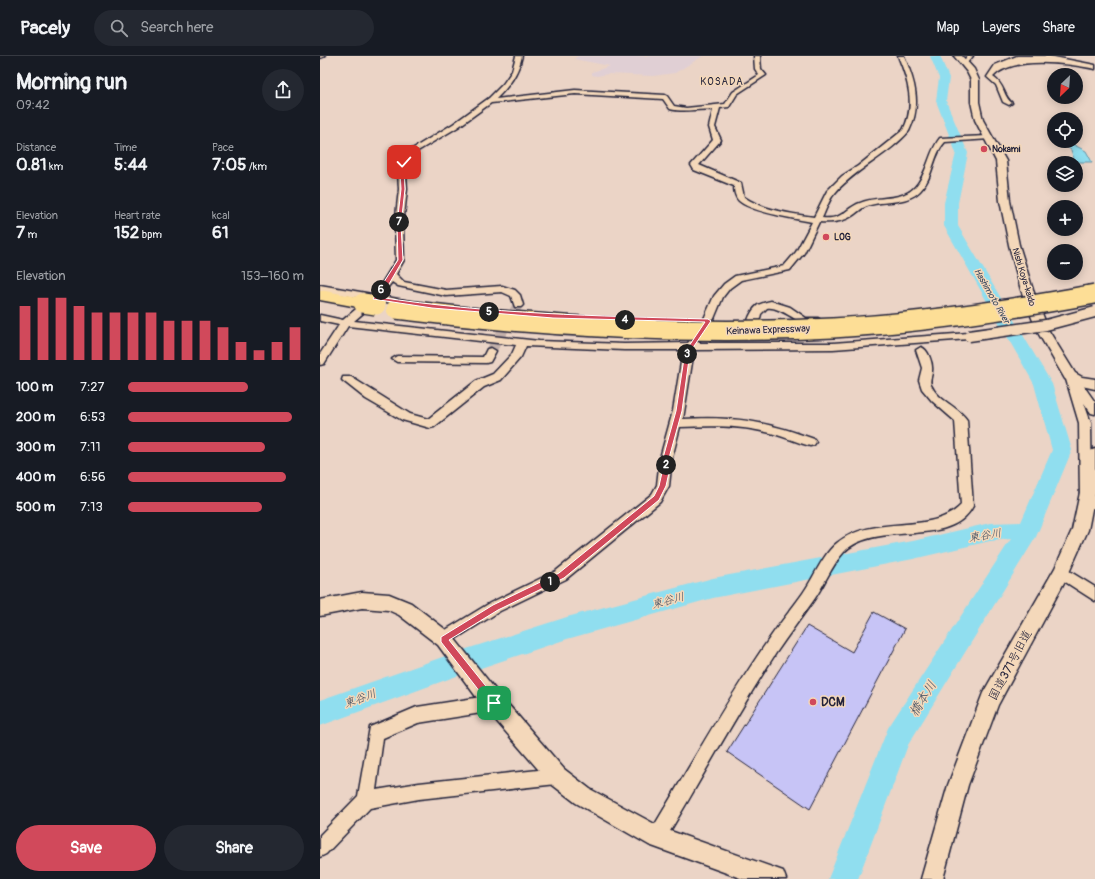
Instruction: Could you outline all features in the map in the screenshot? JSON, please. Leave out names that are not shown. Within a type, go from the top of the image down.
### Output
[{"type":"highway","name":"Keinawa Expressway","points":[[320,295],[371,302],[396,308],[477,319],[602,328],[744,330],[829,328],[915,321],[988,312],[1095,294]]},
{"type":"street","points":[[320,362],[345,323],[371,302],[392,274],[400,260],[399,225],[403,189],[402,172],[408,154],[450,130],[486,102],[512,78],[519,56]]},
{"type":"street","points":[[486,102],[537,95],[575,92],[665,97],[672,108],[679,110],[727,106],[735,93],[763,76],[758,69],[757,56]]},
{"type":"street","points":[[448,644],[495,607],[561,576],[656,498],[663,486],[666,458],[676,423],[690,347],[708,321],[719,296],[727,286],[738,278],[787,268],[800,253],[830,193],[845,178],[861,168],[898,138],[911,123],[914,111],[913,93],[907,69],[901,56]]},
{"type":"street","points":[[1009,103],[1002,94],[999,84],[990,77],[997,66],[1019,57],[1041,56],[1078,59],[1095,67]]},
{"type":"street","name":"Nishi Koya-kaido","points":[[964,58],[975,80],[975,102],[979,120],[1001,160],[1005,201],[1027,290],[1042,331],[1070,376],[1085,423],[1091,502]]},
{"type":"street","points":[[907,69],[910,60]]},
{"type":"street","points":[[704,107],[717,109],[712,128],[717,140],[695,165],[697,168],[738,185],[739,195],[744,200],[792,216],[816,220],[837,219],[848,216],[863,204],[908,196],[920,186],[930,169],[935,151],[943,140],[988,138]]},
{"type":"street","points":[[392,274],[396,281],[401,284],[439,293],[502,289],[512,292],[515,295],[518,305]]},
{"type":"street","points":[[320,288],[371,302],[553,317],[708,321],[751,324],[908,341]]},
{"type":"street","points":[[750,347],[751,324],[754,315],[759,308],[772,306],[784,308],[798,317],[809,321],[947,311]]},
{"type":"street","points":[[320,318],[345,323],[522,343],[624,347],[793,347],[833,346],[969,336],[1046,325],[1095,312]]},
{"type":"street","points":[[787,327],[793,347]]},
{"type":"street","points":[[347,380],[370,396],[406,417],[430,424],[475,388],[497,377],[517,355],[522,343]]},
{"type":"street","points":[[657,837],[772,648],[840,548],[853,538],[868,533],[942,524],[955,520],[963,514],[967,506],[961,420],[955,413],[934,398],[925,383],[927,372],[926,363],[921,350]]},
{"type":"street","points":[[397,359],[486,360],[491,351]]},
{"type":"street","points":[[1070,376],[1078,381],[1095,384]]},
{"type":"street","points":[[1070,376],[1095,410]]},
{"type":"street","points":[[676,423],[726,422],[752,424],[810,442]]},
{"type":"street","name":"国道371号旧道","points":[[932,879],[958,785],[990,700],[1060,572],[1080,530],[1091,502],[1095,455]]},
{"type":"street","points":[[1060,572],[1095,595]]},
{"type":"street","points":[[320,608],[362,600],[389,602],[405,609],[448,644],[490,699],[557,776],[583,796],[657,837],[775,879]]},
{"type":"street","points":[[320,848],[366,800],[376,733],[417,715],[490,699]]},
{"type":"street","points":[[366,800],[419,791],[557,776]]},
{"type":"shaded area","points":[[578,56],[703,56],[675,73],[653,76],[608,74],[597,76],[592,75],[592,72],[610,66],[574,59]]},
{"type":"water","points":[[1068,148],[1080,148],[1086,151],[1092,162],[1083,162],[1083,156],[1073,156],[1071,150]]},
{"type":"building","name":"DCM","points":[[874,612],[905,629],[810,809],[727,752],[807,626],[852,652]]},
{"type":"waterway","name":"Hashimoto River","points":[[935,56],[944,78],[941,101],[962,153],[951,203],[951,226],[1043,384],[1062,450],[1028,531]]},
{"type":"waterway","name":"東谷川","points":[[320,713],[454,665],[567,628],[713,588],[913,550],[990,532],[1007,530],[1028,531]]},
{"type":"waterway","name":"橋本川","points":[[843,879],[897,737],[1028,531]]},
{"type":"tunnel","points":[[491,351],[518,305]]},
{"type":"place","name":"Nokami","points":[[984,149]]},
{"type":"place","name":"LOG","points":[[826,237]]},
{"type":"place","name":"DCM","points":[[813,702]]},
{"type":"district","name":"KOSADA","points":[[722,81]]},
{"type":"route","points":[[404,162],[402,172],[403,189],[399,225],[400,260],[386,284],[375,298],[432,307],[580,319],[708,321],[688,352],[679,411],[666,458],[663,486],[656,498],[583,560],[561,576],[495,607],[444,639],[451,650],[494,703]]}]
